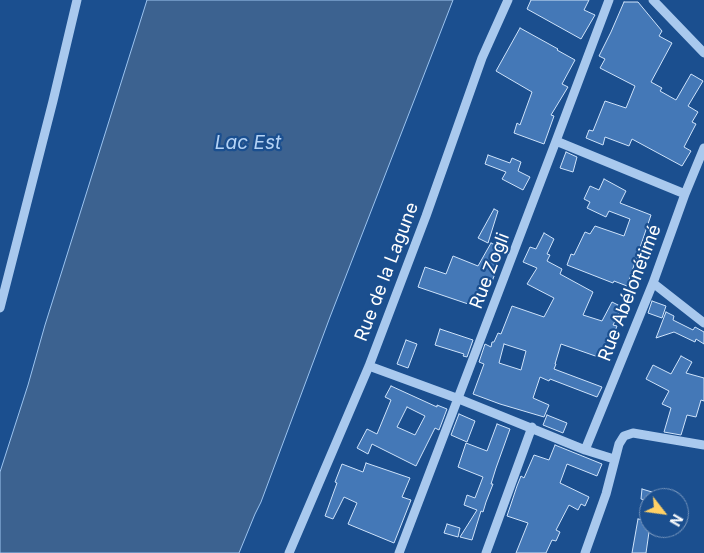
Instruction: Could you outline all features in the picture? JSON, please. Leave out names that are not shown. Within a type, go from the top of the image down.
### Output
[{"type":"street","points":[[0,308],[77,0]]},
{"type":"street","name":"Rue de la Lagune","points":[[289,553],[369,366],[426,216],[482,58],[508,0]]},
{"type":"street","name":"Rue Zogli","points":[[399,553],[459,399],[608,0]]},
{"type":"street","points":[[653,0],[704,53]]},
{"type":"street","points":[[556,141],[685,194]]},
{"type":"street","name":"Rue Abélonétimé","points":[[585,450],[704,148]]},
{"type":"street","points":[[652,282],[704,323]]},
{"type":"street","points":[[369,366],[532,427],[585,450],[614,459]]},
{"type":"street","points":[[486,553],[532,427]]},
{"type":"street","points":[[585,553],[611,478],[619,444],[624,436],[632,432],[704,445]]},
{"type":"water","name":"Lac Est","points":[[147,0],[453,0],[330,317],[261,502],[239,553],[0,553],[0,472]]},
{"type":"building","points":[[531,0],[589,0],[584,10],[595,15],[581,39],[527,9]]},
{"type":"building","points":[[624,2],[638,2],[662,31],[659,36],[672,43],[651,82],[662,88],[660,91],[676,100],[691,74],[703,81],[688,106],[698,112],[692,122],[696,124],[684,147],[691,151],[682,166],[632,139],[629,146],[605,137],[603,145],[586,138],[589,130],[593,131],[605,101],[626,108],[635,86],[600,68],[605,59],[599,56]]},
{"type":"building","points":[[520,28],[575,60],[562,84],[568,87],[551,115],[554,116],[544,144],[514,133],[517,123],[520,125],[532,92],[496,71]]},
{"type":"building","points":[[566,152],[577,157],[573,172],[560,168]]},
{"type":"building","points":[[488,155],[510,163],[512,158],[521,162],[518,171],[530,177],[523,190],[502,179],[506,172],[485,164]]},
{"type":"building","points":[[604,179],[626,191],[620,203],[651,215],[627,286],[614,281],[613,283],[567,265],[571,254],[574,255],[585,232],[590,234],[595,226],[624,236],[630,219],[609,211],[606,217],[587,208],[590,202],[584,199],[590,186],[599,190]]},
{"type":"building","points":[[494,209],[498,211],[488,243],[478,238]]},
{"type":"building","points":[[544,233],[554,239],[547,254],[550,255],[547,261],[562,269],[560,274],[593,292],[583,315],[602,321],[612,302],[622,307],[613,325],[617,326],[604,359],[561,344],[555,364],[554,369],[602,387],[597,397],[540,377],[533,398],[549,405],[544,417],[473,394],[484,364],[479,362],[485,344],[491,347],[498,333],[501,334],[512,306],[544,317],[554,298],[527,284],[537,268],[523,262],[530,247],[536,249]],"holes":[[[504,344],[526,351],[521,370],[499,363]]]},
{"type":"building","points":[[491,243],[503,249],[493,269],[496,271],[491,284],[488,283],[480,308],[418,287],[425,267],[446,274],[453,256],[478,266]]},
{"type":"building","points":[[652,301],[666,306],[662,318],[648,313]]},
{"type":"building","points":[[666,312],[674,316],[673,320],[693,330],[695,327],[704,332],[704,344],[696,339],[695,342],[674,332],[656,338]]},
{"type":"building","points":[[440,329],[473,340],[467,357],[463,356],[464,354],[435,345]]},
{"type":"building","points":[[406,340],[417,344],[408,368],[397,364]]},
{"type":"building","points":[[681,356],[692,362],[686,373],[704,378],[704,401],[701,400],[696,417],[687,415],[681,435],[664,432],[671,408],[662,404],[669,391],[646,379],[653,365],[671,374]]},
{"type":"building","points":[[391,386],[437,407],[437,405],[447,409],[439,430],[435,428],[416,466],[372,444],[368,454],[357,448],[367,429],[377,434],[391,400],[385,397]],"holes":[[[407,407],[425,416],[415,435],[397,427]]]},
{"type":"building","points":[[459,414],[475,421],[467,442],[451,435]]},
{"type":"building","points":[[547,415],[567,423],[563,433],[543,425]]},
{"type":"building","points":[[497,424],[510,429],[491,484],[493,484],[483,512],[481,511],[472,540],[460,537],[477,510],[464,505],[467,495],[475,498],[483,477],[458,467],[466,443],[487,451]]},
{"type":"building","points":[[555,445],[602,464],[597,476],[567,464],[560,483],[589,497],[585,506],[581,504],[578,510],[569,505],[556,530],[560,532],[556,541],[552,540],[546,553],[516,553],[528,523],[507,516],[517,486],[521,476],[524,478],[534,455],[549,460]]},
{"type":"building","points":[[366,463],[410,478],[402,497],[411,500],[394,543],[348,524],[357,503],[344,497],[333,519],[325,516],[342,464],[363,472]]},
{"type":"building","points":[[639,519],[639,538],[648,538],[646,553],[632,553]]},
{"type":"building","points":[[447,524],[460,528],[458,537],[444,533]]}]
